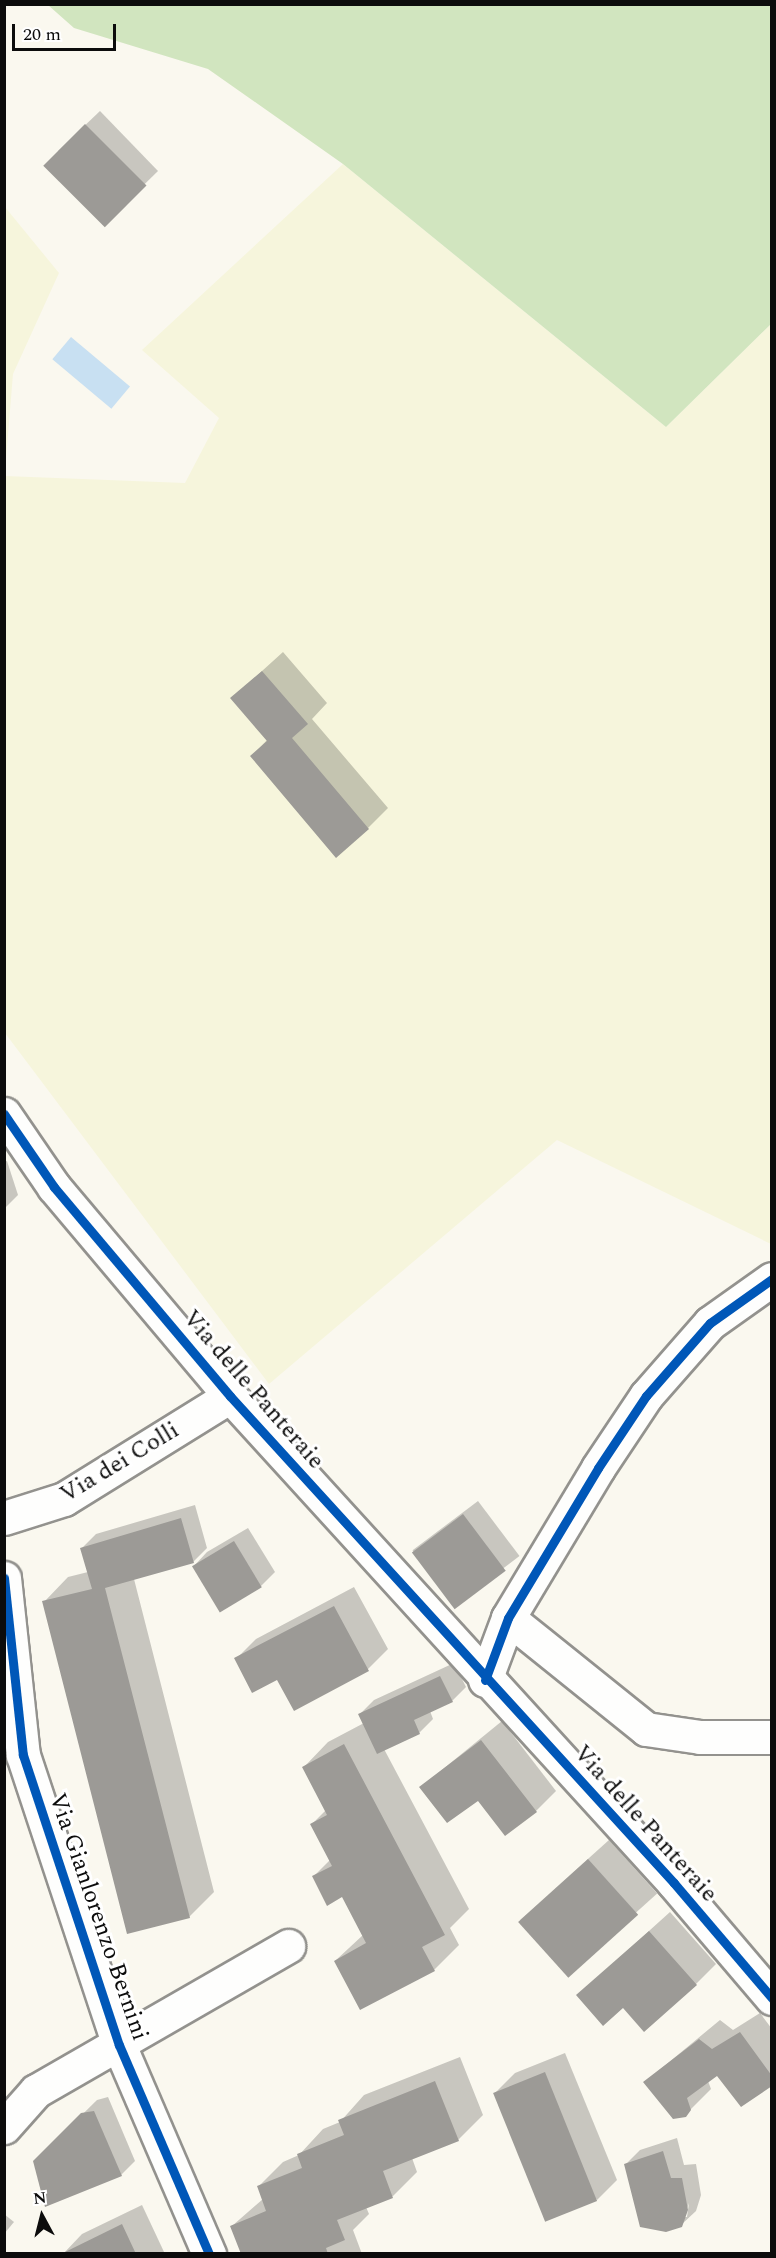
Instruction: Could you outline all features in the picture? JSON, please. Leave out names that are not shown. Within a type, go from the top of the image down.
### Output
[{"type":"street","name":"Via delle Panteraie","points":[[4,1114],[54,1186],[230,1396],[485,1680],[674,1883],[771,1998]]},
{"type":"street","points":[[485,1680],[508,1618],[598,1468],[646,1396],[710,1323],[771,1279]]},
{"type":"street","name":"Via dei Colli","points":[[4,1518],[64,1499],[230,1396]]},
{"type":"street","name":"Via Gianlorenzo Bernini","points":[[4,1578],[23,1755],[119,2045],[209,2253]]},
{"type":"street","points":[[508,1618],[646,1729],[700,1737],[771,1737]]},
{"type":"street","points":[[4,2127],[36,2091],[288,1946]]},
{"type":"green space","points":[[48,5],[771,5],[771,324],[666,427],[343,164],[208,69],[74,28]]},
{"type":"green space","points":[[343,164],[666,427],[771,324],[771,1244],[557,1140],[269,1384],[5,1033],[5,476],[185,483],[219,418],[142,350]]},
{"type":"green space","points":[[5,207],[59,273],[13,374],[5,471]]},
{"type":"water","points":[[71,337],[130,386],[111,409],[52,359]]},
{"type":"building","points":[[85,124],[147,186],[105,227],[43,166]]},
{"type":"building","points":[[262,671],[308,724],[292,738],[369,829],[336,858],[250,756],[267,741],[230,698]]},
{"type":"building","points":[[463,1514],[506,1571],[455,1609],[412,1553]]},
{"type":"building","points":[[181,1518],[194,1563],[105,1588],[190,1918],[127,1934],[42,1601],[92,1589],[80,1548]]},
{"type":"building","points":[[234,1541],[262,1587],[220,1613],[192,1566]]},
{"type":"building","points":[[334,1606],[369,1671],[294,1711],[277,1680],[252,1693],[234,1658]]},
{"type":"building","points":[[440,1676],[453,1702],[414,1720],[420,1734],[377,1754],[358,1714]]},
{"type":"building","points":[[481,1740],[537,1812],[505,1836],[478,1801],[447,1823],[419,1787]]},
{"type":"building","points":[[344,1744],[445,1935],[422,1947],[435,1971],[360,2010],[334,1961],[366,1943],[342,1897],[327,1906],[312,1876],[332,1866],[310,1824],[327,1815],[302,1767]]},
{"type":"building","points":[[588,1859],[638,1915],[568,1978],[518,1922]]},
{"type":"building","points":[[649,1931],[697,1985],[644,2032],[623,2008],[603,2026],[576,1995]]},
{"type":"building","points":[[740,2032],[772,2076],[772,2086],[741,2107],[717,2076],[687,2098],[691,2110],[686,2117],[673,2119],[643,2082],[699,2039],[712,2049]]},
{"type":"building","points":[[545,2072],[597,2201],[545,2222],[493,2093]]},
{"type":"building","points":[[435,2081],[459,2141],[383,2171],[393,2198],[337,2220],[345,2240],[326,2248],[328,2254],[241,2254],[230,2226],[266,2211],[257,2186],[302,2168],[297,2154],[344,2135],[338,2120]]},
{"type":"building","points":[[94,2111],[122,2176],[45,2207],[33,2161],[81,2113]]},
{"type":"building","points":[[663,2151],[671,2178],[682,2178],[688,2210],[682,2227],[666,2232],[640,2227],[624,2164]]},
{"type":"building","points":[[122,2224],[136,2254],[61,2254]]},
{"type":"cycle path","points":[[4,1114],[54,1187],[230,1396],[674,1883],[772,1998]]},
{"type":"cycle path","points":[[485,1680],[508,1618],[598,1468],[646,1396],[710,1323],[772,1279]]},
{"type":"cycle path","points":[[4,1578],[23,1755],[119,2045],[209,2254]]}]
